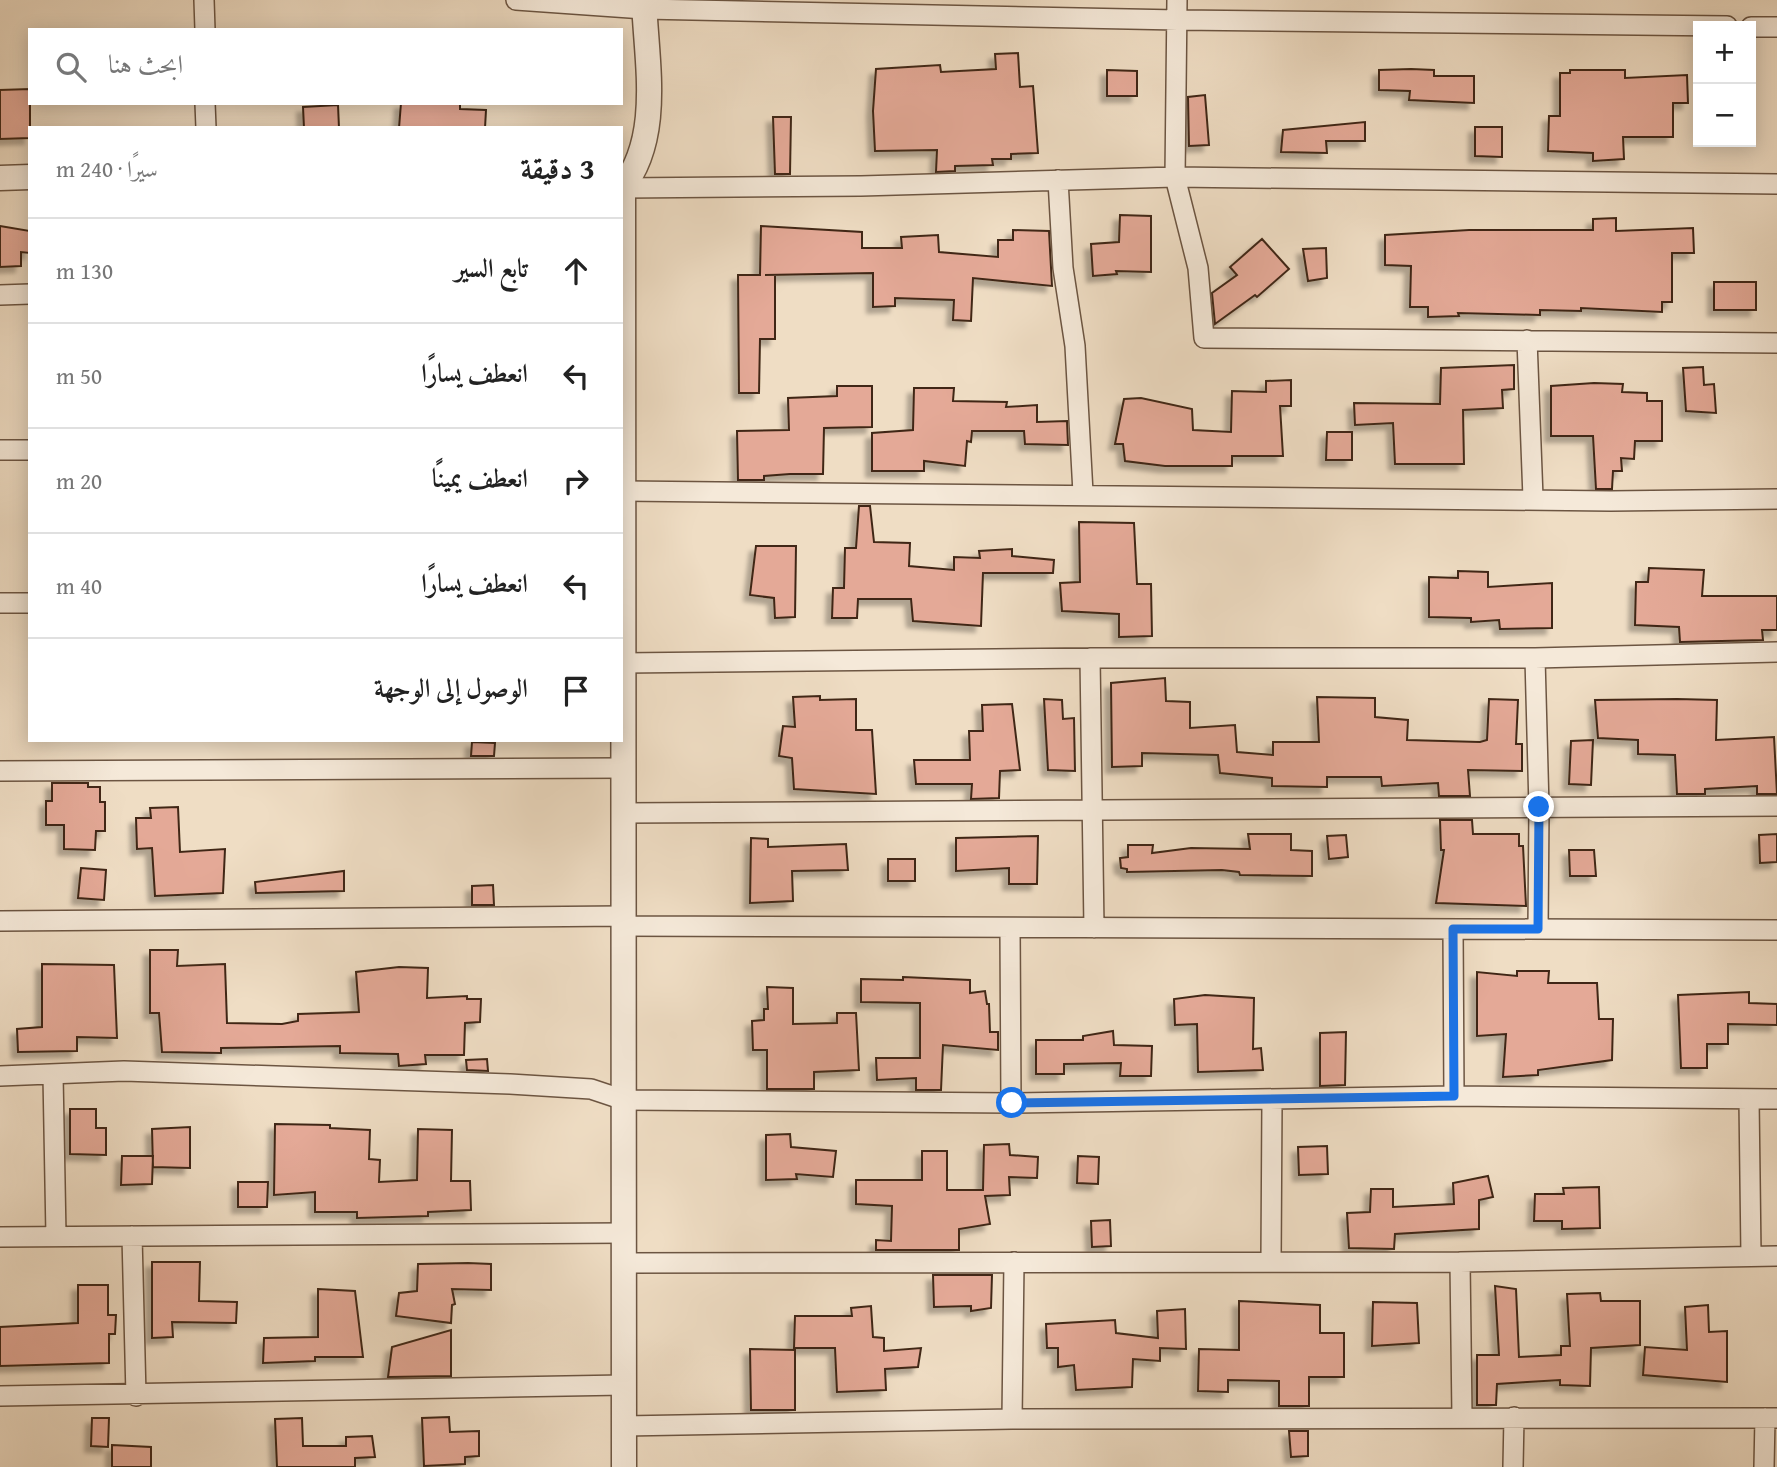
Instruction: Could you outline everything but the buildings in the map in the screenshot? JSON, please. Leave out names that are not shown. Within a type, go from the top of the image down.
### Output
[{"type":"street","points":[[204,0],[205,28]]},
{"type":"street","points":[[516,0],[644,5],[1009,8],[1178,20],[1693,26]]},
{"type":"street","points":[[1177,0],[1175,177],[1198,268],[1204,338],[1777,343]]},
{"type":"street","points":[[623,187],[641,155],[648,123],[644,5]]},
{"type":"street","points":[[1756,26],[1777,27]]},
{"type":"street","points":[[205,105],[206,126]]},
{"type":"street","points":[[0,177],[28,177]]},
{"type":"street","points":[[623,189],[860,186],[1175,177],[1777,184]]},
{"type":"street","points":[[1058,180],[1063,268],[1075,346],[1083,493]]},
{"type":"street","points":[[0,295],[28,294]]},
{"type":"street","points":[[1527,341],[1533,498]]},
{"type":"street","points":[[0,450],[28,450]]},
{"type":"street","points":[[623,491],[1083,493],[1238,498],[1777,499]]},
{"type":"street","points":[[0,603],[28,603]]},
{"type":"street","points":[[623,630],[624,1467]]},
{"type":"street","points":[[624,663],[1090,658],[1535,658],[1777,652]]},
{"type":"street","points":[[1090,658],[1094,928]]},
{"type":"street","points":[[1535,658],[1539,807],[1538,929]]},
{"type":"street","points":[[0,771],[624,768]]},
{"type":"street","points":[[624,813],[1777,806]]},
{"type":"street","points":[[0,921],[624,921],[1010,928],[1777,930]]},
{"type":"street","points":[[1010,928],[1012,1103]]},
{"type":"street","points":[[1453,929],[1454,1096]]},
{"type":"street","points":[[0,1076],[124,1071],[510,1084],[591,1089],[625,1100],[1012,1103],[1454,1096],[1777,1099]]},
{"type":"street","points":[[53,1075],[56,1237]]},
{"type":"street","points":[[1749,1099],[1751,1256]]},
{"type":"street","points":[[1271,1261],[1272,1100]]},
{"type":"street","points":[[0,1237],[624,1233]]},
{"type":"street","points":[[132,1236],[136,1396]]},
{"type":"street","points":[[624,1263],[1460,1262],[1777,1256]]},
{"type":"street","points":[[1012,1419],[1014,1262]]},
{"type":"street","points":[[1460,1262],[1462,1416]]},
{"type":"street","points":[[0,1396],[136,1396],[624,1385]]},
{"type":"street","points":[[624,1426],[1012,1419],[1462,1416],[1771,1418],[1764,1467]]},
{"type":"street","points":[[1513,1467],[1514,1417]]},
{"type":"route","points":[[1012,1103],[1454,1096],[1453,929],[1538,929],[1539,807]]}]
